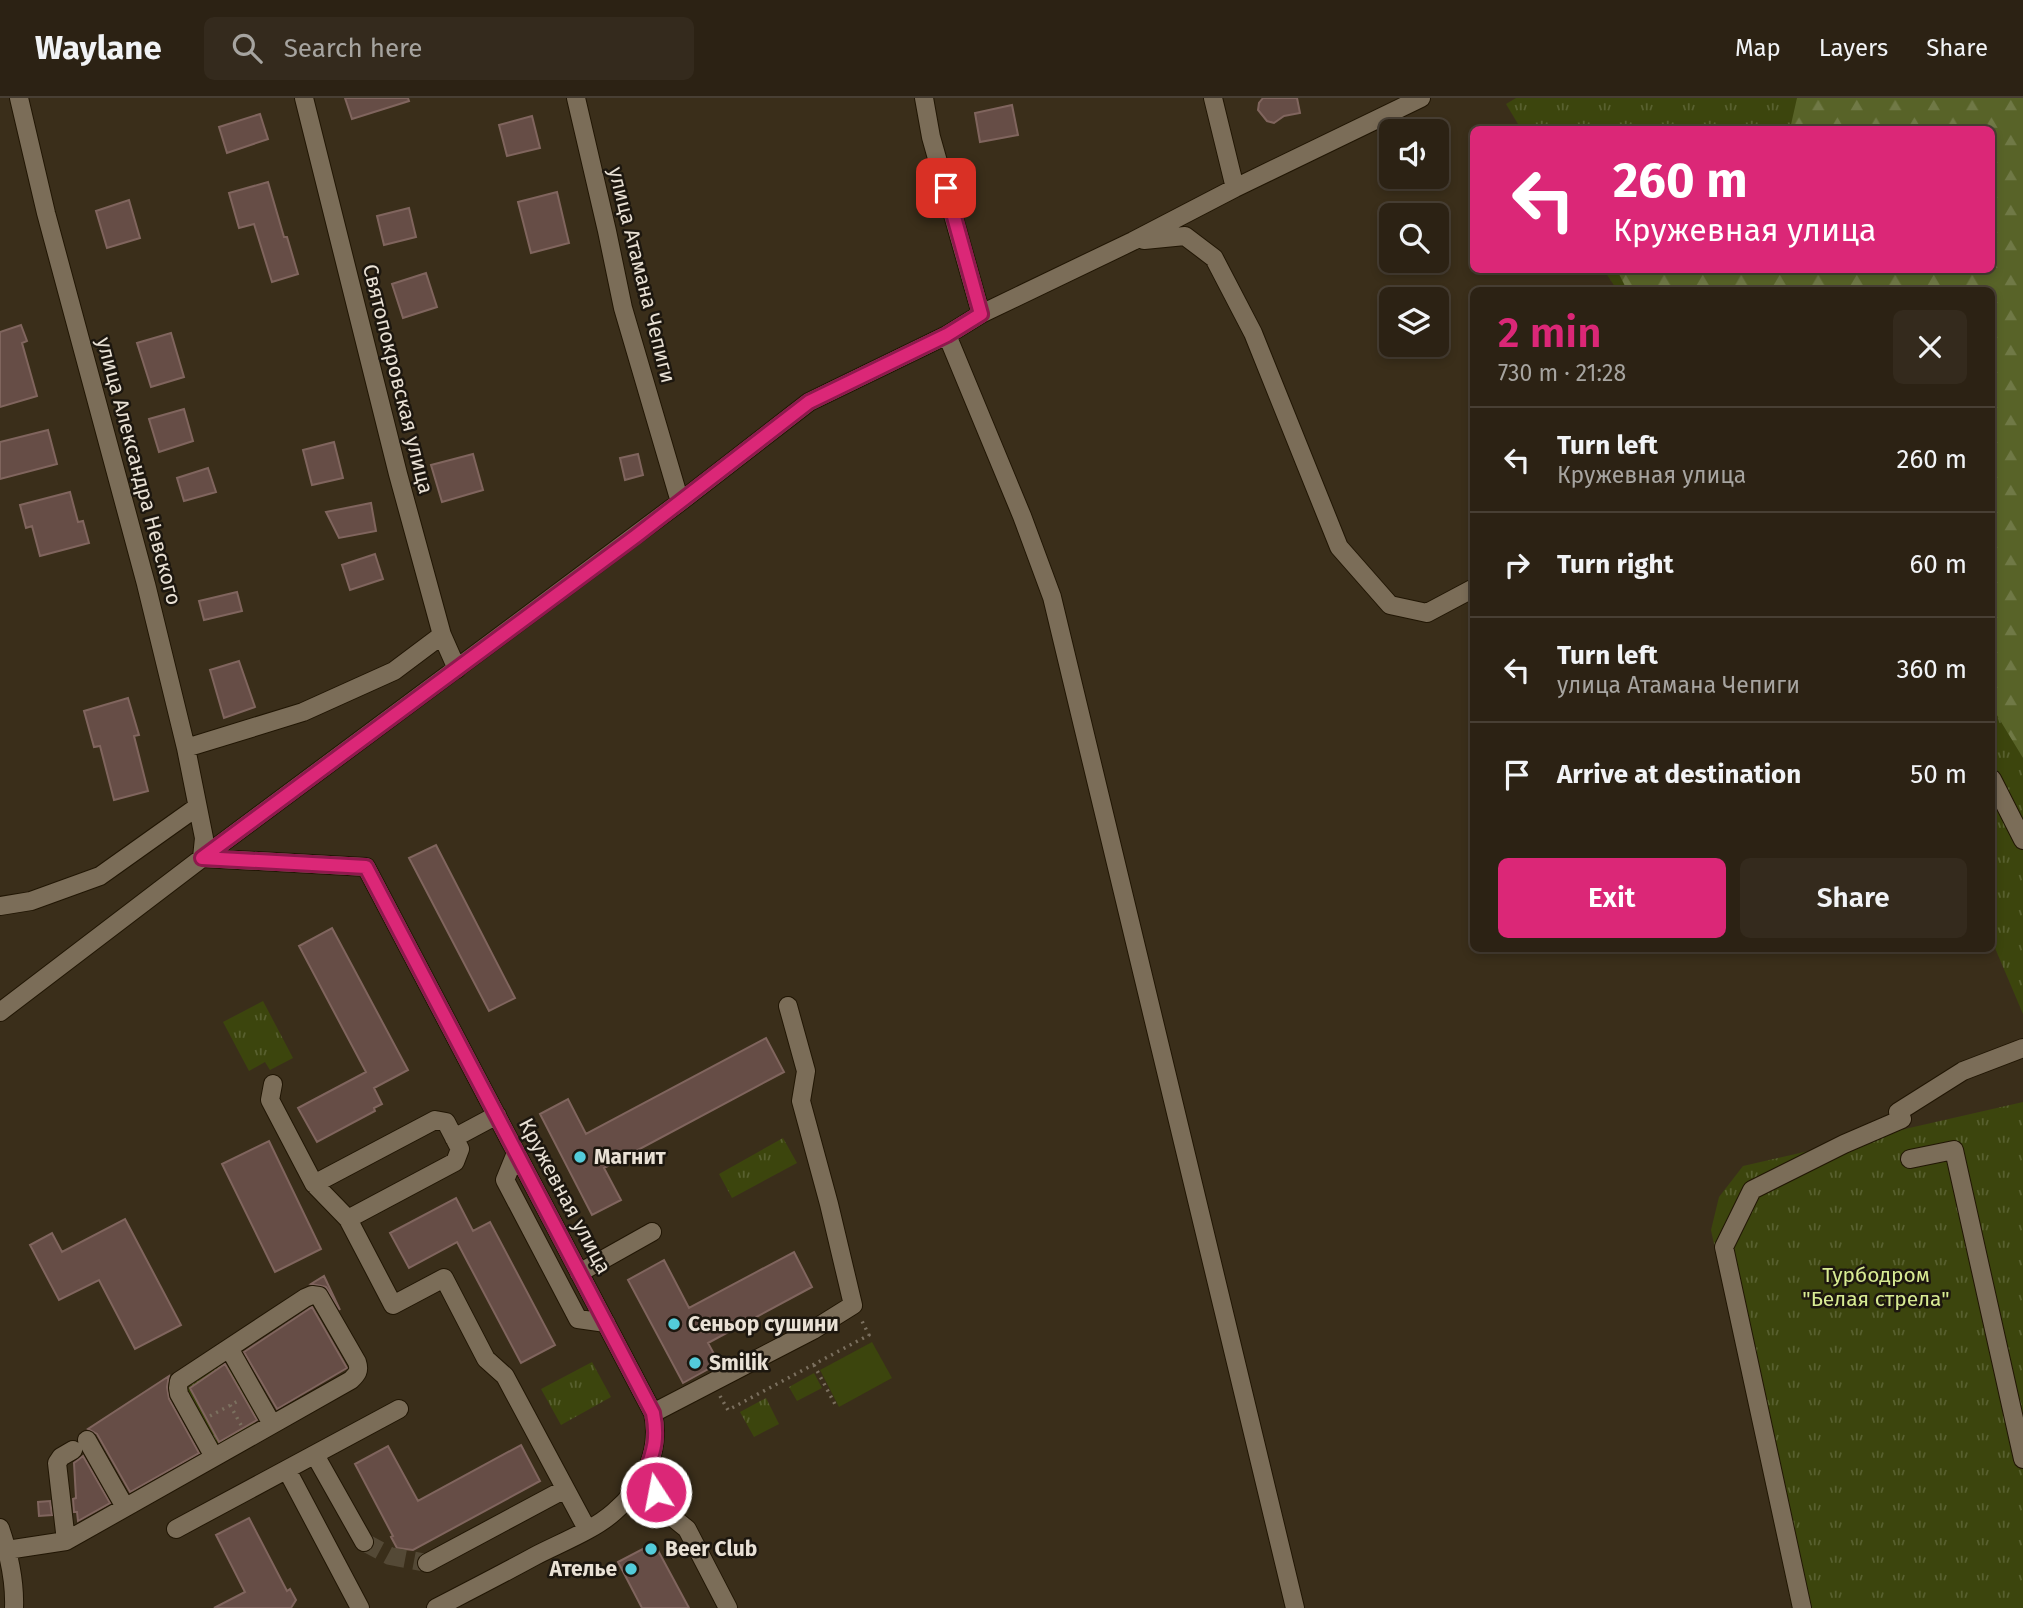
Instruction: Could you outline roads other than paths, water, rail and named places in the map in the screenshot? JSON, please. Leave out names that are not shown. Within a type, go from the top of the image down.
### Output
[{"type":"street","name":"улица Александра Невского","points":[[19,98],[46,213],[146,584],[186,748],[204,838],[202,858]]},
{"type":"street","name":"Святопокровская улица","points":[[304,98],[398,474],[442,635],[457,669]]},
{"type":"street","name":"улица Атамана Чепиги","points":[[576,98],[623,308],[680,502]]},
{"type":"street","points":[[924,98],[931,137],[981,314]]},
{"type":"street","points":[[1213,98],[1235,188]]},
{"type":"street","points":[[0,1012],[680,502],[809,402],[947,335],[981,314],[1421,98]]},
{"type":"street","points":[[1133,241],[1185,236],[1214,258],[1253,333],[1339,547],[1390,605],[1427,613],[1470,590]]},
{"type":"street","points":[[947,335],[1022,516],[1052,597],[1295,1608]]},
{"type":"street","points":[[186,748],[303,712],[394,671],[442,635]]},
{"type":"street","points":[[1995,785],[2023,840]]},
{"type":"street","points":[[0,906],[31,901],[100,876],[197,807]]},
{"type":"street","name":"Кружевная улица","points":[[202,858],[366,867],[653,1413],[656,1431],[653,1454],[646,1473],[631,1495],[613,1513],[436,1608]]},
{"type":"street","points":[[653,1413],[813,1330],[853,1305],[801,1101],[806,1071],[788,1006]]},
{"type":"street","points":[[1802,1608],[1724,1247],[1752,1190],[1844,1144],[1902,1119],[1898,1112],[1963,1071],[2023,1048]]},
{"type":"street","points":[[273,1084],[270,1100],[314,1184],[348,1219],[393,1305],[444,1278],[486,1359],[505,1376],[587,1529]]},
{"type":"street","points":[[454,1138],[497,1115]]},
{"type":"street","points":[[314,1184],[435,1120],[446,1122],[460,1149],[455,1162],[348,1219]]},
{"type":"street","points":[[1910,1159],[1954,1150],[2023,1459]]},
{"type":"street","points":[[516,1153],[505,1180],[578,1319],[606,1323]]},
{"type":"street","points":[[579,1273],[652,1232]]},
{"type":"street","points":[[7,1550],[66,1541],[125,1507],[214,1457],[272,1424],[356,1375],[359,1368],[357,1362],[318,1296],[312,1295],[179,1381],[179,1394],[214,1457]]},
{"type":"street","points":[[229,1348],[272,1424]]},
{"type":"street","points":[[176,1529],[399,1409]]},
{"type":"street","points":[[66,1541],[57,1463],[61,1457],[80,1445],[125,1507]]},
{"type":"street","points":[[315,1455],[364,1542]]},
{"type":"street","points":[[287,1470],[360,1608]]},
{"type":"street","points":[[646,1473],[666,1512],[687,1529],[728,1608]]},
{"type":"street","points":[[427,1563],[565,1489]]},
{"type":"street","points":[[0,1528],[15,1591],[14,1608]]},
{"type":"tunnel","points":[[364,1542],[390,1556],[427,1563]]},
{"type":"place","name":"Магнит","points":[[580,1157]]},
{"type":"place","name":"Сеньор сушини","points":[[674,1324]]},
{"type":"place","name":"Smilik","points":[[695,1363]]},
{"type":"place","name":"Beer Club","points":[[651,1549]]},
{"type":"place","name":"Ателье","points":[[631,1569]]},
{"type":"park label","name":"Турбодром \"Белая стрела\"","points":[[1876,1287]]}]
